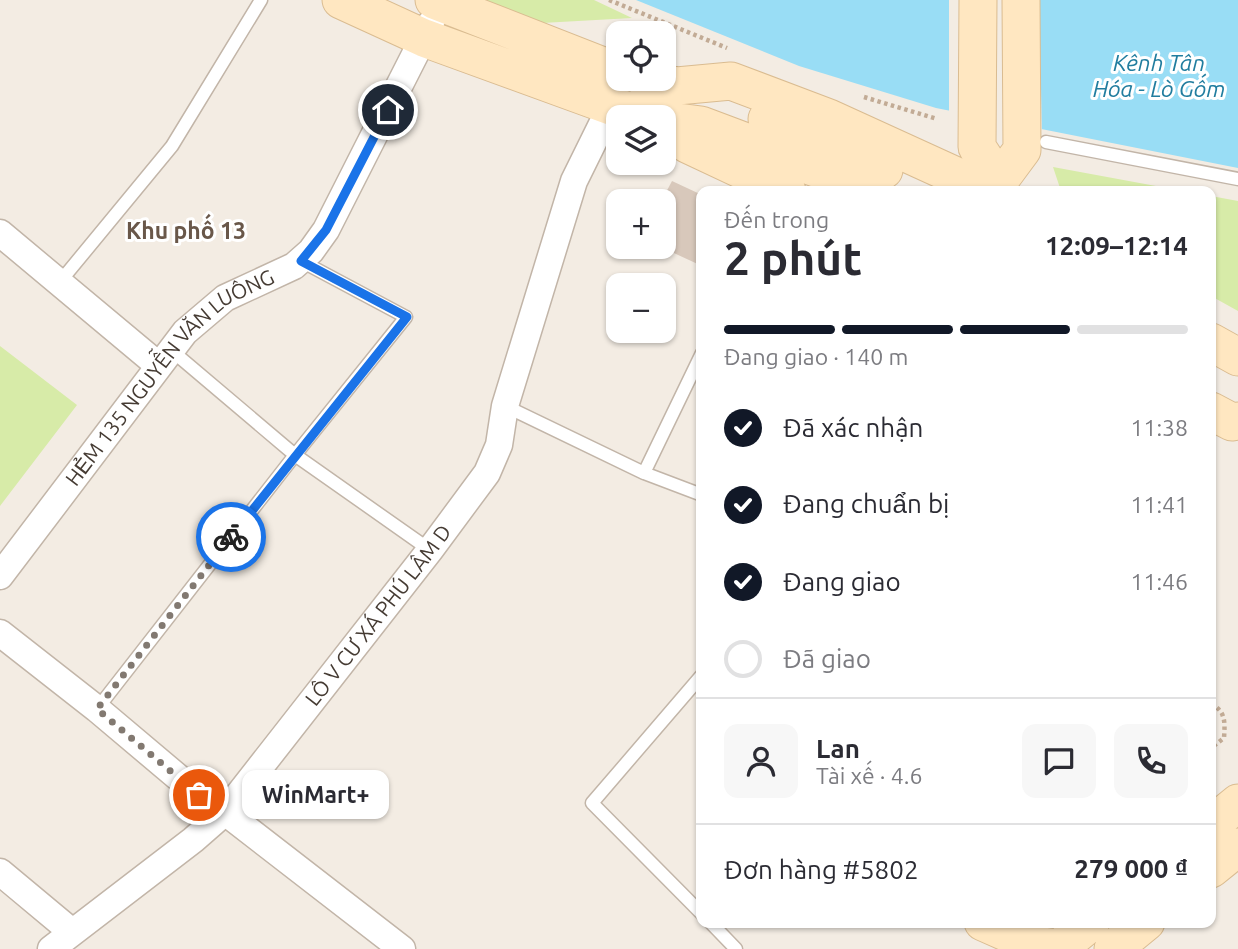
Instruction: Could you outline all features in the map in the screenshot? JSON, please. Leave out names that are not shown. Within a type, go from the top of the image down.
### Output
[{"type":"main road","points":[[341,0],[425,38],[606,87]]},
{"type":"main road","points":[[978,0],[977,147],[996,186]]},
{"type":"main road","points":[[997,186],[1034,146],[1021,0]]},
{"type":"main road","points":[[437,2],[606,85]]},
{"type":"main road","points":[[676,83],[731,81],[830,118],[994,186]]},
{"type":"main road","points":[[676,87],[718,98],[918,186]]},
{"type":"main road","points":[[618,91],[637,105]]},
{"type":"main road","points":[[676,122],[701,125],[861,186]]},
{"type":"main road","points":[[676,125],[824,186]]},
{"type":"main road","points":[[676,133],[687,144],[773,186]]},
{"type":"main road","points":[[1216,317],[1238,329]]},
{"type":"main road","points":[[1216,345],[1238,357]]},
{"type":"main road","points":[[1216,363],[1238,374]]},
{"type":"main road","points":[[1216,394],[1238,404]]},
{"type":"main road","points":[[1216,414],[1232,422],[1238,421]]},
{"type":"main road","points":[[1216,821],[1238,803]]},
{"type":"main road","points":[[1216,865],[1238,847]]},
{"type":"main road","points":[[974,928],[979,949]]},
{"type":"main road","points":[[997,928],[1035,945],[1058,949],[1084,928]]},
{"type":"main road","points":[[1113,949],[1139,928]]},
{"type":"street","name":"HẺM 135 NGUYỄN VĂN LUÔNG","points":[[0,576],[164,357],[194,323],[225,298],[294,266],[326,230],[425,38],[437,2]]},
{"type":"street","name":"LÔ V CƯ XÁ PHÚ LÂM D","points":[[51,949],[193,840],[225,812],[487,473],[499,445],[505,406],[574,181],[614,91]]},
{"type":"street","points":[[0,233],[59,283],[164,357]]},
{"type":"street","points":[[0,633],[388,945]]},
{"type":"street","points":[[0,872],[72,932]]},
{"type":"lane","points":[[59,283],[172,146],[261,0]]},
{"type":"lane","points":[[1034,146],[1238,179]]},
{"type":"lane","points":[[97,709],[295,455],[407,317],[301,261]]},
{"type":"lane","points":[[164,357],[295,455],[430,550]]},
{"type":"lane","points":[[644,472],[696,374]]},
{"type":"lane","points":[[505,406],[644,472],[696,493]]},
{"type":"lane","points":[[696,682],[592,803],[696,908]]},
{"type":"lane","points":[[716,928],[736,949]]},
{"type":"path","points":[[1216,706],[1225,719],[1224,738],[1216,744]]},
{"type":"green space","points":[[470,0],[594,0],[632,18],[524,24]]},
{"type":"green space","points":[[1053,167],[1156,186],[1059,186]]},
{"type":"green space","points":[[1216,197],[1238,201],[1238,311],[1216,299]]},
{"type":"green space","points":[[0,346],[77,405],[0,506]]},
{"type":"water","name":"Kênh Tân Hóa - Lò Gốm","points":[[636,0],[1238,0],[1238,168],[936,108],[799,66]]},
{"type":"pier","points":[[949,0],[1039,0],[1042,134],[949,115]]},
{"type":"building","points":[[672,181],[696,192],[696,263],[676,254],[676,189],[668,189]]},
{"type":"way so far","points":[[199,795],[97,709],[231,537]]},
{"type":"place","name":"WinMart+","points":[[199,795]]},
{"type":"district","name":"Khu phố 13","points":[[186,231]]},
{"type":"route","points":[[231,537],[407,317],[301,261],[326,230],[388,110]]}]
